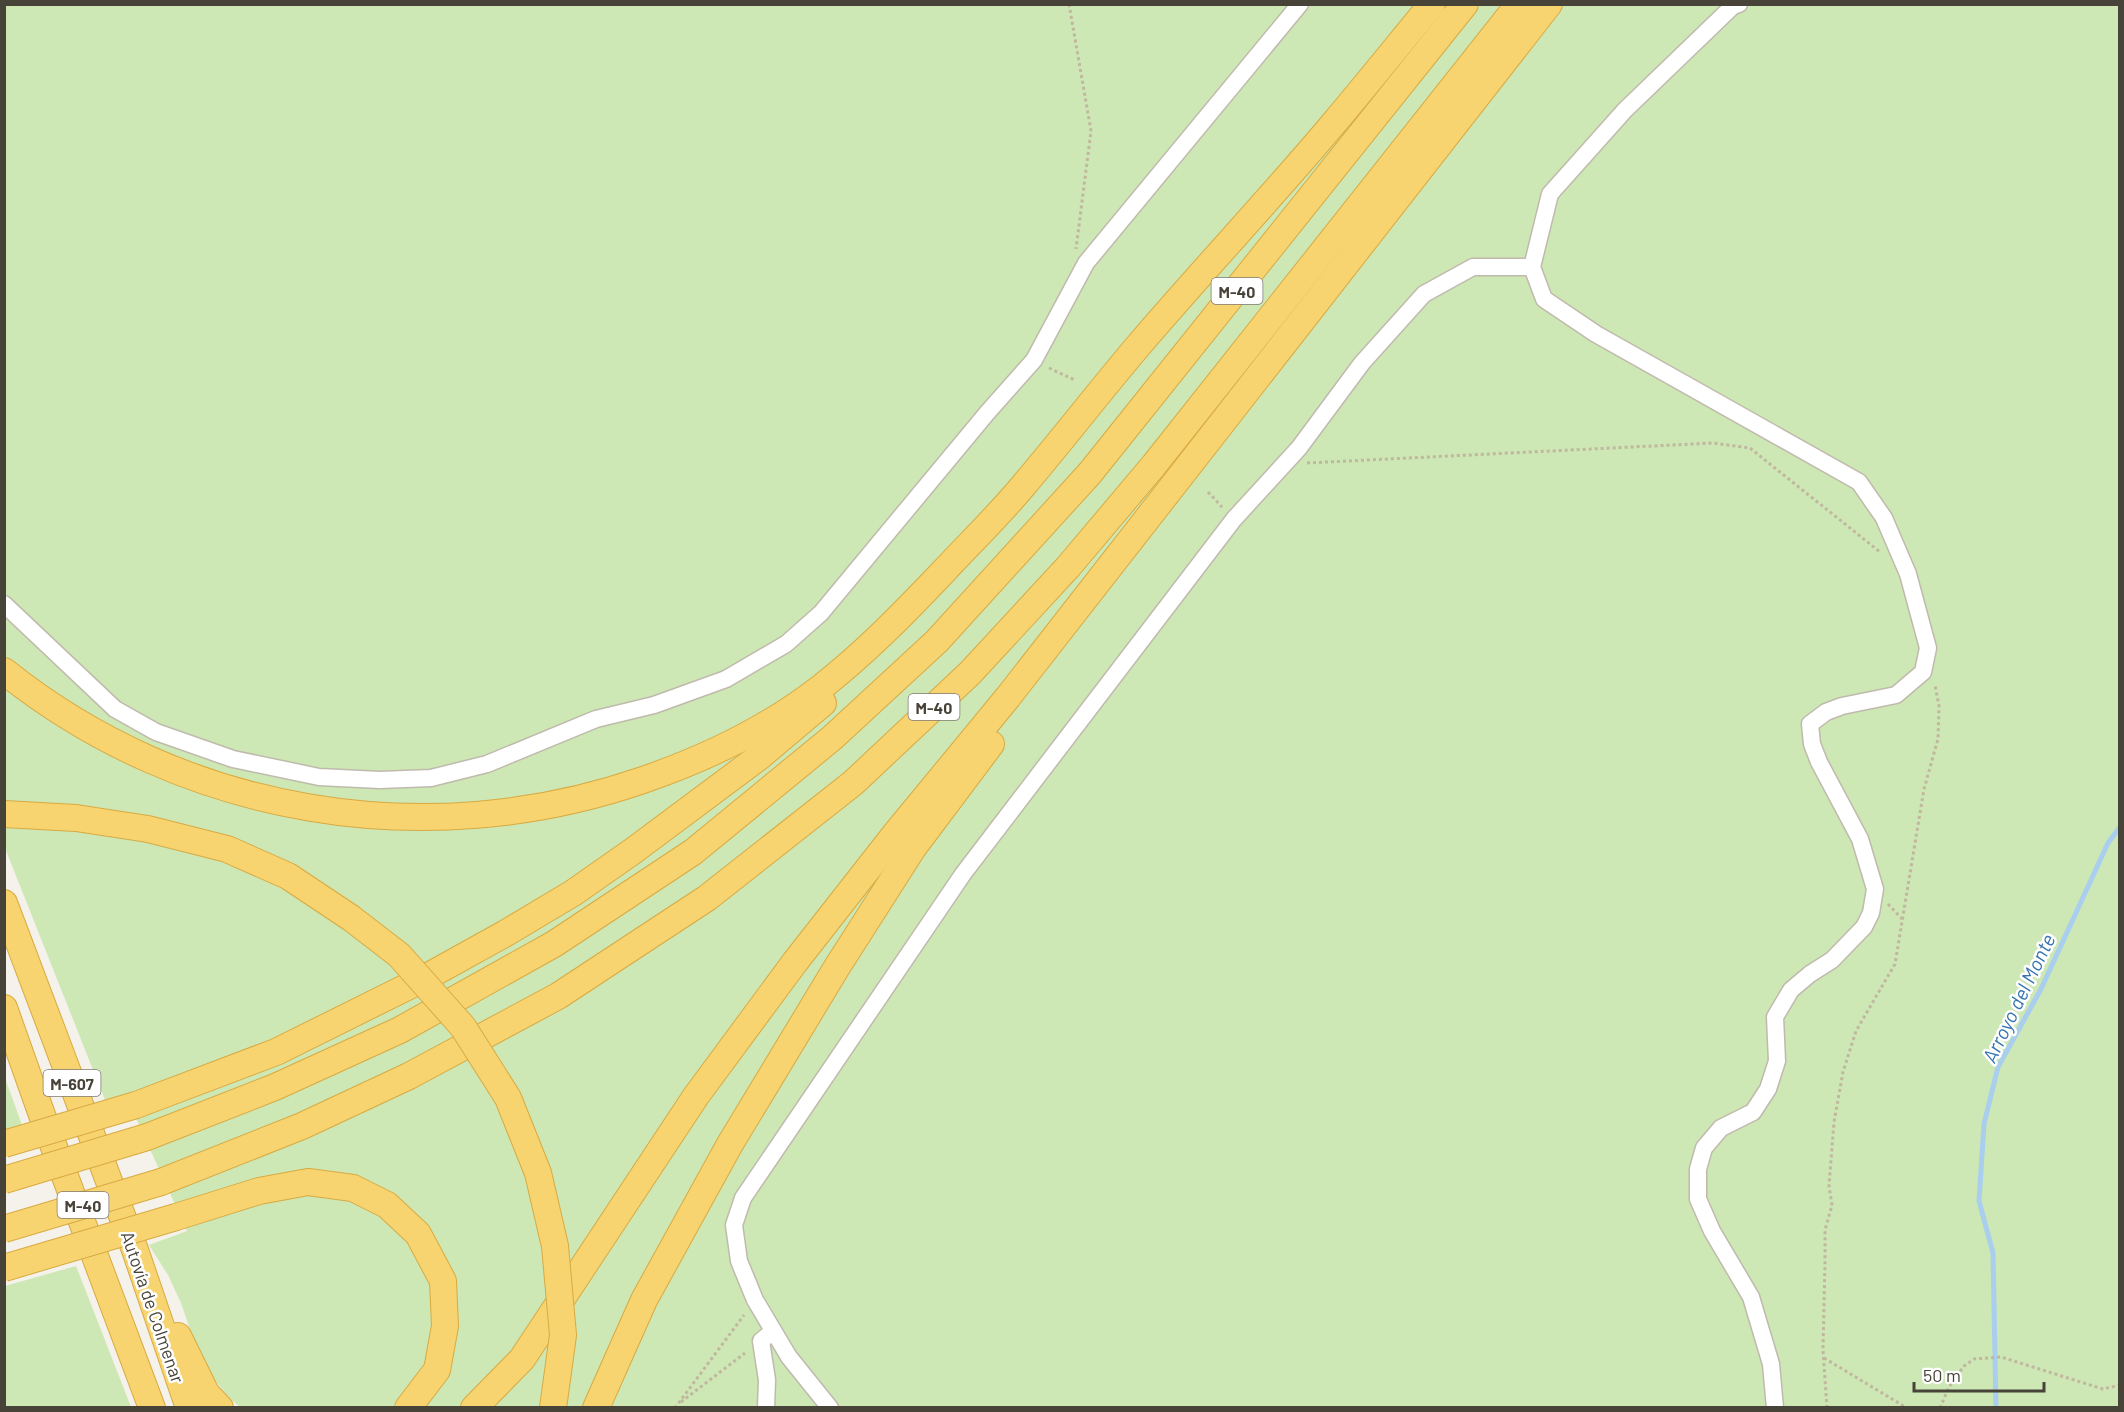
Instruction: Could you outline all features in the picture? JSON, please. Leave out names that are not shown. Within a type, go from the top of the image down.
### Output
[{"type":"highway","points":[[4,670],[31,692],[79,723],[131,750],[193,777],[261,798],[321,811],[383,817],[460,817],[533,808],[616,789],[683,766],[751,733],[817,691],[891,627],[1021,489],[1139,345],[1335,122],[1432,4]]},
{"type":"highway","name":"M-40","points":[[4,1180],[147,1137],[275,1087],[400,1030],[554,944],[693,852],[832,738],[937,640],[1090,473],[1465,4]]},
{"type":"highway","name":"M-40","points":[[4,1229],[161,1182],[302,1126],[387,1086],[558,996],[707,898],[853,783],[970,673],[1068,567],[1161,456],[1519,4]]},
{"type":"highway","points":[[474,1407],[522,1359],[696,1096],[795,962],[896,833],[1016,688],[1550,4]]},
{"type":"highway","points":[[596,1407],[645,1300],[730,1144],[913,848],[1381,219]]},
{"type":"highway","points":[[4,1144],[136,1104],[276,1052],[423,979],[506,933],[599,875],[759,758],[918,615],[1028,493],[1214,260]]},
{"type":"highway","points":[[4,813],[76,818],[148,829],[227,849],[288,876],[351,918],[399,955],[469,1036],[508,1098],[538,1173],[555,1246],[562,1335],[553,1407]]},
{"type":"highway","name":"Autovía de Colmenar","points":[[4,903],[135,1250],[189,1407]]},
{"type":"highway","name":"Autovía de Colmenar","points":[[4,1008],[152,1407]]},
{"type":"highway","points":[[4,1032],[42,1115]]},
{"type":"highway","points":[[4,1268],[259,1191],[308,1182],[353,1188],[387,1205],[418,1234],[443,1281],[445,1326],[437,1370],[408,1407]]},
{"type":"highway","points":[[135,1250],[206,1393],[220,1407]]},
{"type":"street","points":[[4,604],[116,709],[156,732],[233,759],[319,777],[380,780],[431,778],[488,764],[596,719],[654,705],[726,679],[786,644],[821,613],[1034,360],[1086,263],[1300,4]]},
{"type":"street","points":[[1739,4],[1733,6],[1706,30],[1625,110],[1550,194],[1532,267],[1544,299],[1596,334],[1859,482],[1884,518],[1908,574],[1928,648],[1923,672],[1896,695],[1842,706],[1826,712],[1810,724],[1812,744],[1819,762],[1860,839],[1875,889],[1870,914],[1864,927],[1832,960],[1791,990],[1775,1017],[1777,1061],[1768,1089],[1753,1112],[1721,1128],[1704,1148],[1698,1169],[1698,1199],[1712,1231],[1751,1297],[1771,1364],[1776,1407]]},
{"type":"street","points":[[766,1407],[767,1336],[739,1260],[734,1225],[743,1198],[963,874],[1234,519],[1299,448],[1362,363],[1424,294],[1473,267],[1532,267]]},
{"type":"street","points":[[767,1336],[789,1357],[830,1407]]},
{"type":"path","points":[[1069,4],[1091,131],[1074,259]]},
{"type":"path","points":[[1034,360],[1075,380]]},
{"type":"path","points":[[1284,464],[1713,443],[1750,448],[1880,552]]},
{"type":"path","points":[[1208,492],[1234,519]]},
{"type":"path","points":[[1827,1407],[1824,1358],[1825,1230],[1832,1205],[1829,1186],[1834,1122],[1843,1072],[1856,1031],[1894,964],[1924,789],[1938,739],[1939,706],[1934,683]]},
{"type":"path","points":[[676,1406],[755,1300]]},
{"type":"path","points":[[676,1406],[767,1336]]},
{"type":"path","points":[[1941,1407],[1949,1387],[1964,1366],[1974,1359],[2001,1357],[2103,1389],[2120,1385]]},
{"type":"path","points":[[1824,1358],[1907,1407]]},
{"type":"green space","points":[[4,5],[2119,5],[2119,1407],[240,1407],[229,1398],[202,1364],[181,1303],[168,1275],[149,1245],[187,1231],[125,1094],[105,1100],[5,848]]},
{"type":"green space","points":[[4,1075],[24,1131],[4,1136]]},
{"type":"green space","points":[[76,1266],[131,1407],[5,1407],[5,1286]]},
{"type":"waterway","name":"Arroyo del Monte","points":[[1996,1408],[1993,1253],[1979,1201],[1984,1124],[1998,1067],[2041,989],[2108,843],[2120,827]]}]
